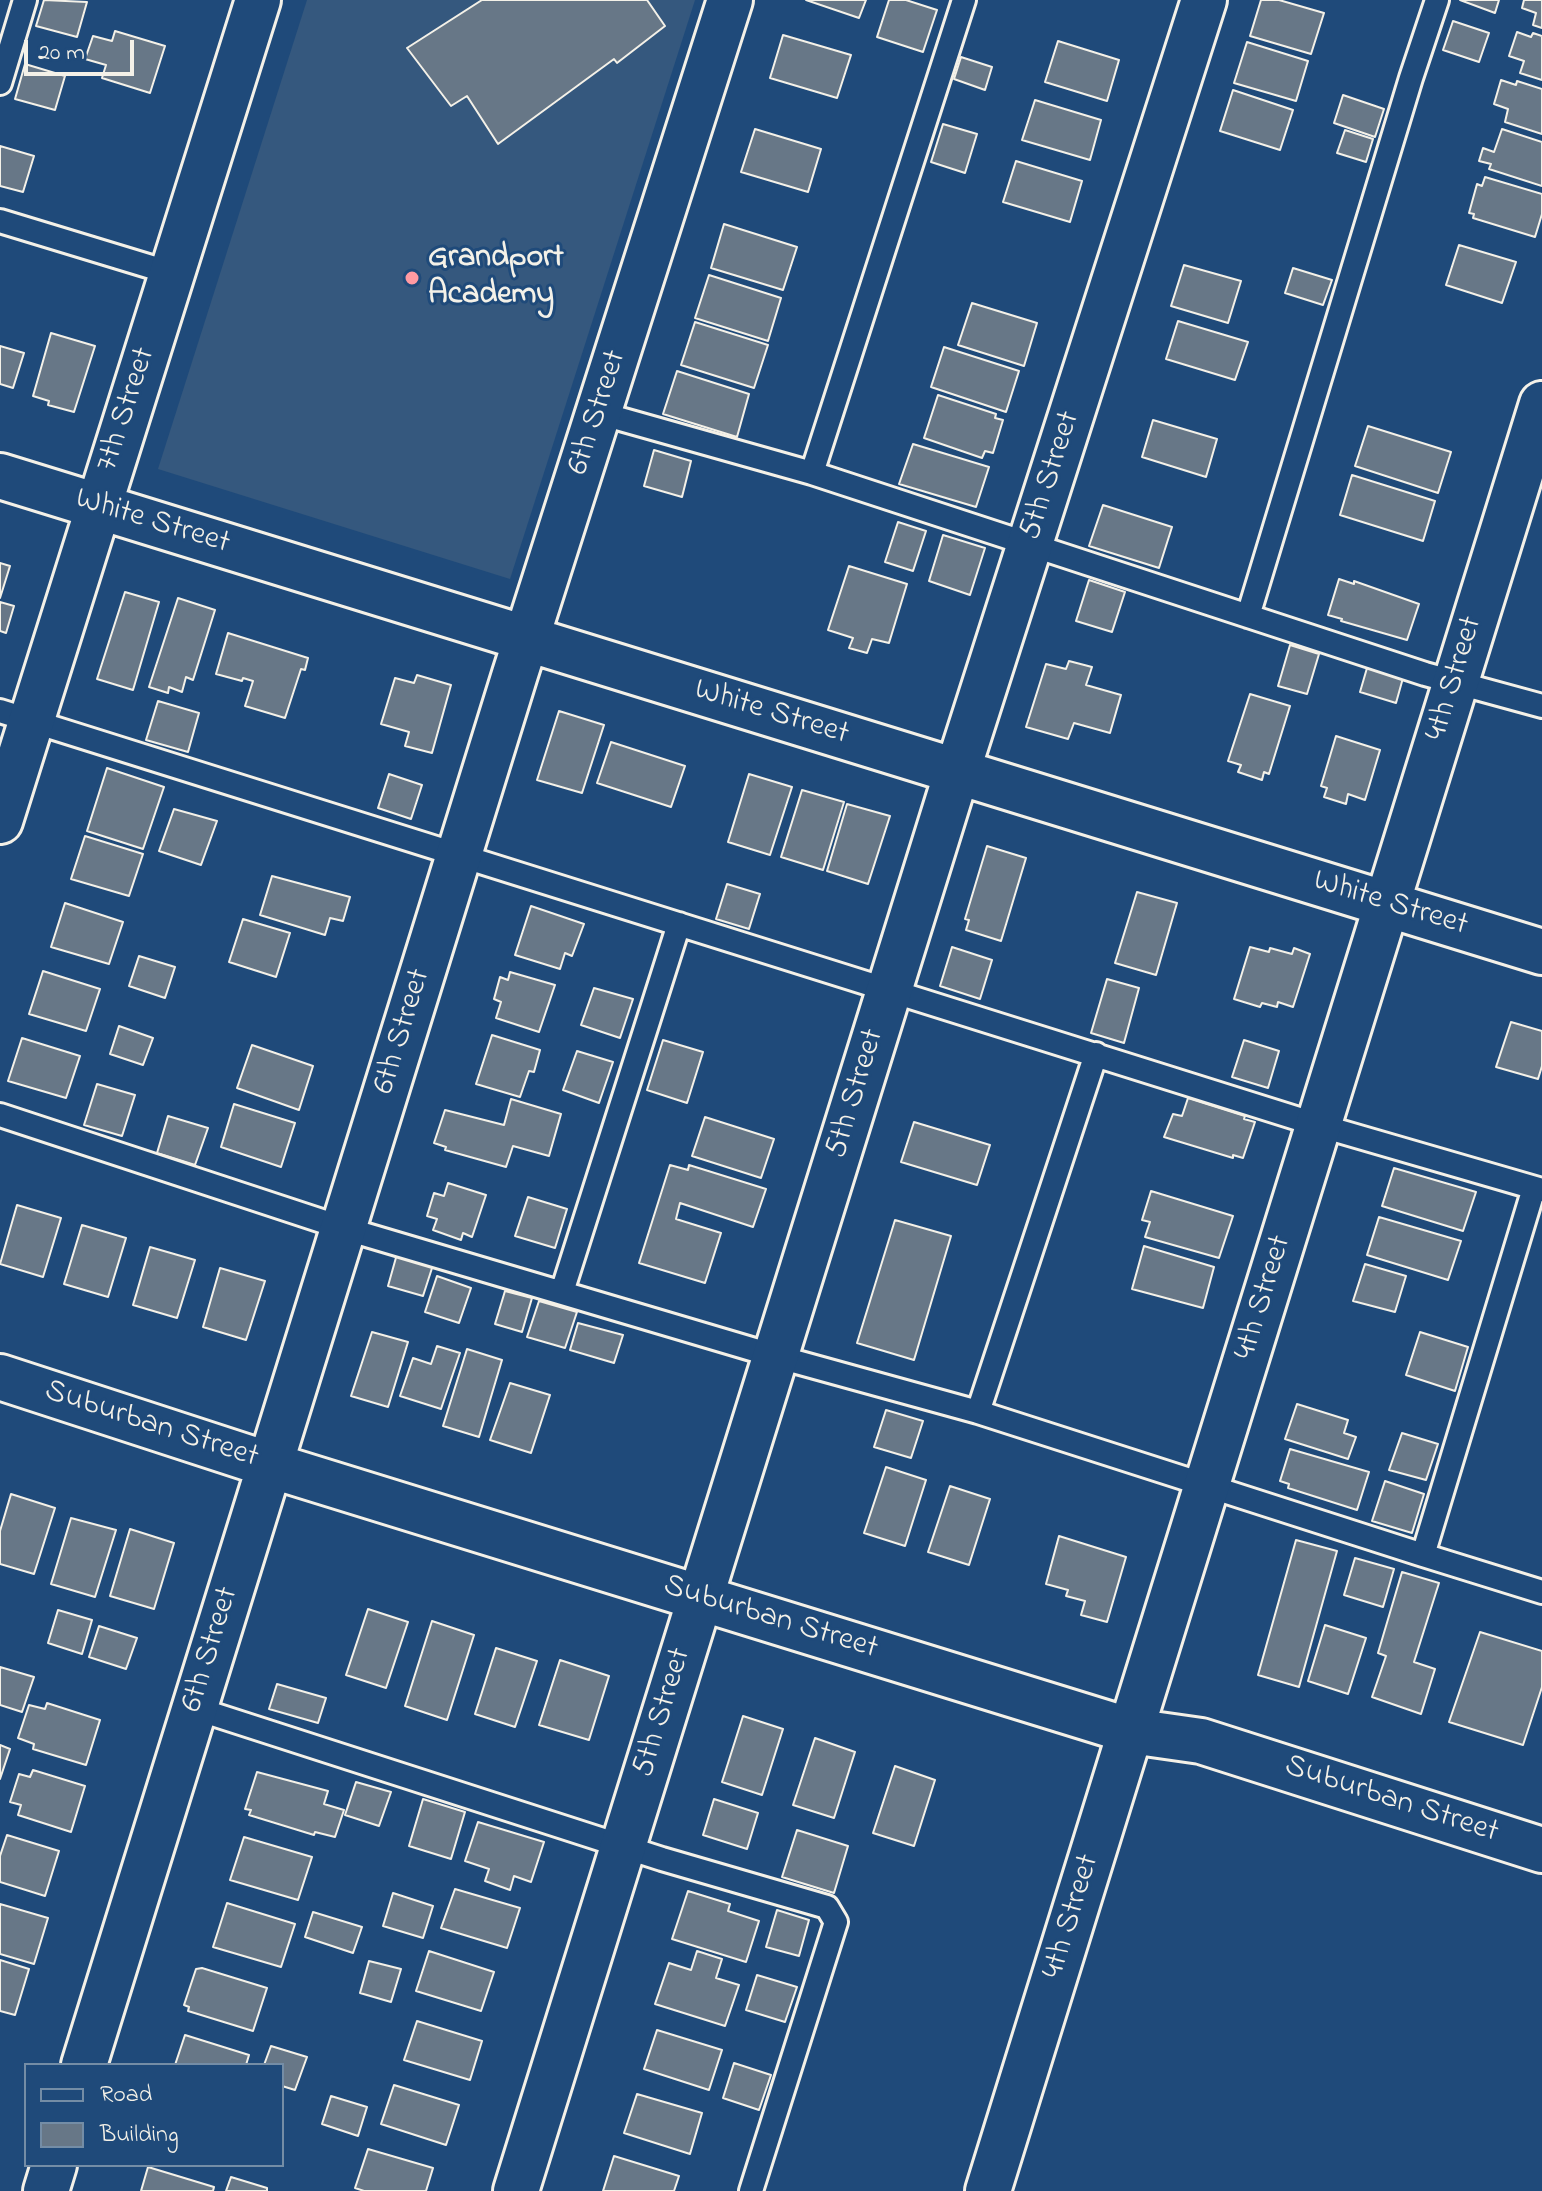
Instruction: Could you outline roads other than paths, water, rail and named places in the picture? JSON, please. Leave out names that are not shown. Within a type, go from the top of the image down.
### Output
[{"type":"street","name":"7th Street","points":[[0,821],[15,716],[98,506],[258,0]]},
{"type":"street","name":"6th Street","points":[[85,2063],[527,638],[730,0]]},
{"type":"street","name":"5th Street","points":[[516,2191],[957,772],[1204,0]]},
{"type":"street","name":"4th Street","points":[[988,2191],[1542,404]]},
{"type":"street","name":"White Street","points":[[0,476],[1542,952]]},
{"type":"street","name":"Suburban Street","points":[[0,1377],[270,1465],[1131,1731],[1201,1741],[1542,1850]]},
{"type":"street","points":[[46,2191],[53,2167]]},
{"type":"lane","points":[[0,83],[25,0]]},
{"type":"lane","points":[[812,473],[964,0]]},
{"type":"lane","points":[[1248,616],[1437,0]]},
{"type":"lane","points":[[0,221],[171,273]]},
{"type":"lane","points":[[599,413],[812,473],[1248,616],[1455,682],[1542,706]]},
{"type":"lane","points":[[15,716],[890,988],[1318,1125],[1538,1189],[1423,1555]]},
{"type":"lane","points":[[562,1292],[679,924]]},
{"type":"lane","points":[[978,1412],[1096,1054]]},
{"type":"lane","points":[[0,1115],[343,1228],[775,1356],[978,1412],[1542,1592]]},
{"type":"lane","points":[[194,1708],[827,1907],[836,1922],[751,2191]]},
{"type":"place","name":"Grandport Academy","points":[[412,278]]}]
